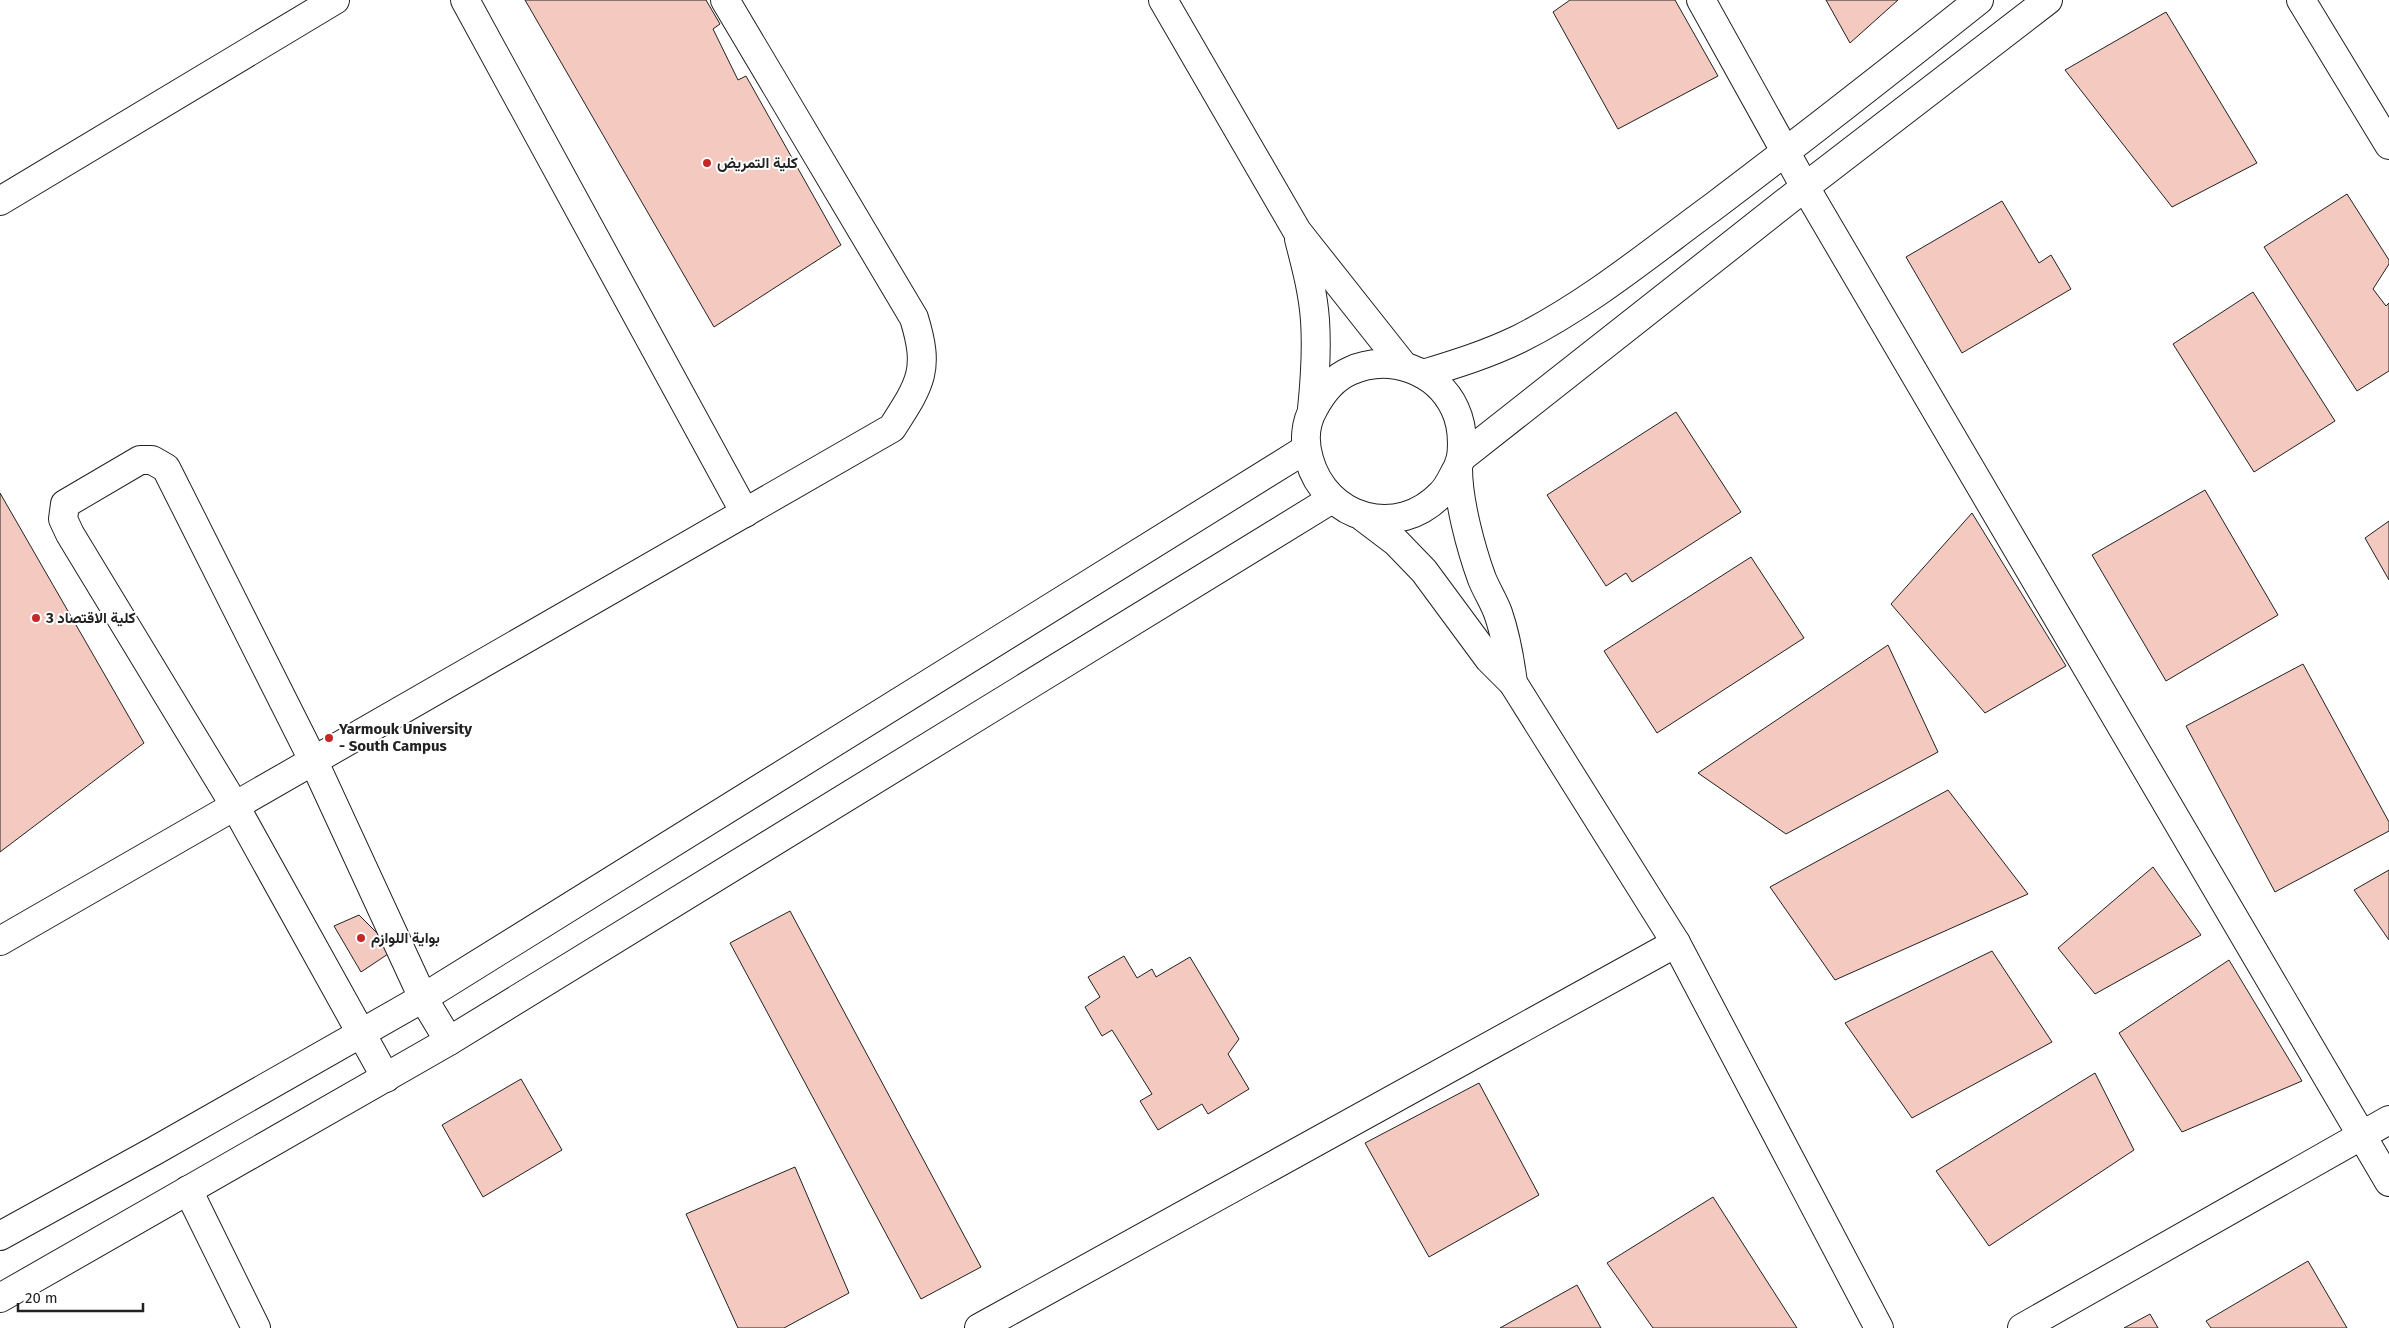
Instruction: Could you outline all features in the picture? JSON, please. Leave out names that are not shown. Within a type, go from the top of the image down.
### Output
[{"type":"street","points":[[0,201],[335,0]]},
{"type":"street","points":[[465,0],[745,513]]},
{"type":"street","points":[[0,941],[892,428],[913,396],[923,366],[922,344],[914,318],[725,0]]},
{"type":"street","points":[[1163,0],[1297,231],[1413,370],[1442,389],[1456,410],[1462,434],[1459,462],[1471,544],[1483,580],[1498,613],[1508,648],[1513,683]]},
{"type":"street","points":[[1701,0],[1805,187],[2389,1182]]},
{"type":"street","points":[[1312,410],[1327,387],[1349,371],[1376,364],[1413,370],[1479,356],[1518,339],[1562,315],[1604,287],[1786,152],[1979,0]]},
{"type":"street","points":[[1363,517],[1392,519],[1420,510],[1443,492],[1459,462],[1805,187],[2048,0]]},
{"type":"street","points":[[2301,0],[2389,145]]},
{"type":"street","points":[[1297,231],[1308,275],[1315,319],[1316,364],[1312,410],[1306,429],[1306,449],[1314,476],[1332,499],[1346,510],[1363,517],[1396,542],[1424,571],[1489,659],[1513,683],[1676,943],[1879,1328]]},
{"type":"street","points":[[0,1236],[423,998],[1306,449]]},
{"type":"street","points":[[386,1078],[235,806],[70,534],[63,519],[65,504],[140,460],[152,460],[166,468],[314,762],[423,998],[449,1041]]},
{"type":"street","points":[[0,1298],[449,1041],[1332,499]]},
{"type":"street","points":[[979,1328],[1676,943]]},
{"type":"street","points":[[2022,1328],[2389,1120]]},
{"type":"street","points":[[188,1190],[256,1328]]},
{"type":"building","name":"كلية التمريض","points":[[525,0],[706,0],[720,24],[713,29],[738,80],[746,76],[841,245],[714,327]]},
{"type":"building","points":[[1570,0],[1675,0],[1718,76],[1618,129],[1553,12]]},
{"type":"building","points":[[1826,0],[1898,0],[1850,43]]},
{"type":"building","points":[[2166,12],[2257,163],[2172,207],[2065,70]]},
{"type":"building","points":[[2347,194],[2389,260],[2389,264],[2373,289],[2386,306],[2389,303],[2389,371],[2357,391],[2264,247]]},
{"type":"building","points":[[2002,201],[2039,263],[2051,255],[2071,289],[1962,353],[1906,257]]},
{"type":"building","points":[[2253,292],[2335,421],[2254,472],[2173,344]]},
{"type":"building","points":[[1676,412],[1741,512],[1632,582],[1626,573],[1606,586],[1547,495]]},
{"type":"building","points":[[2205,490],[2278,615],[2166,681],[2092,555]]},
{"type":"building","name":"كلية الاقتصاد 3","points":[[0,493],[144,743],[0,852]]},
{"type":"building","points":[[1972,513],[2066,666],[1985,713],[1891,604]]},
{"type":"building","points":[[2389,521],[2389,580],[2365,538]]},
{"type":"building","points":[[1751,557],[1804,638],[1657,733],[1604,651]]},
{"type":"building","points":[[1888,645],[1938,752],[1786,834],[1698,773]]},
{"type":"building","points":[[2303,664],[2389,822],[2389,831],[2275,892],[2186,726]]},
{"type":"building","points":[[1948,790],[2028,894],[1835,980],[1770,887]]},
{"type":"building","points":[[2153,867],[2201,935],[2095,994],[2058,948]]},
{"type":"building","points":[[2389,870],[2389,940],[2354,890]]},
{"type":"building","points":[[790,911],[981,1267],[921,1299],[730,943]]},
{"type":"building","name":"بواية اللوازم","points":[[359,915],[394,950],[361,972],[334,926]]},
{"type":"building","points":[[1992,951],[2052,1042],[1912,1118],[1845,1023]]},
{"type":"building","points":[[1124,956],[1137,978],[1152,969],[1156,977],[1190,957],[1239,1039],[1228,1054],[1249,1089],[1208,1114],[1202,1104],[1158,1130],[1140,1101],[1152,1094],[1112,1030],[1102,1036],[1085,1007],[1100,997],[1088,977]]},
{"type":"building","points":[[2229,960],[2302,1081],[2182,1132],[2119,1033]]},
{"type":"building","points":[[2095,1073],[2134,1150],[1989,1246],[1936,1171]]},
{"type":"building","points":[[521,1079],[562,1150],[483,1197],[442,1125]]},
{"type":"building","points":[[1479,1083],[1539,1195],[1429,1257],[1365,1143]]},
{"type":"building","points":[[795,1167],[849,1293],[784,1328],[738,1328],[686,1214]]},
{"type":"building","points":[[1713,1197],[1797,1328],[1653,1328],[1607,1263]]},
{"type":"building","points":[[2308,1261],[2347,1328],[2211,1328],[2206,1321]]},
{"type":"building","points":[[1577,1285],[1601,1328],[1500,1328]]},
{"type":"building","points":[[2150,1314],[2158,1328],[2124,1328]]},
{"type":"place","name":"كلية التمريض","points":[[707,163]]},
{"type":"place","name":"كلية الاقتصاد 3","points":[[36,618]]},
{"type":"place","name":"Yarmouk University - South Campus","points":[[329,738]]},
{"type":"place","name":"بواية اللوازم","points":[[361,938]]}]
